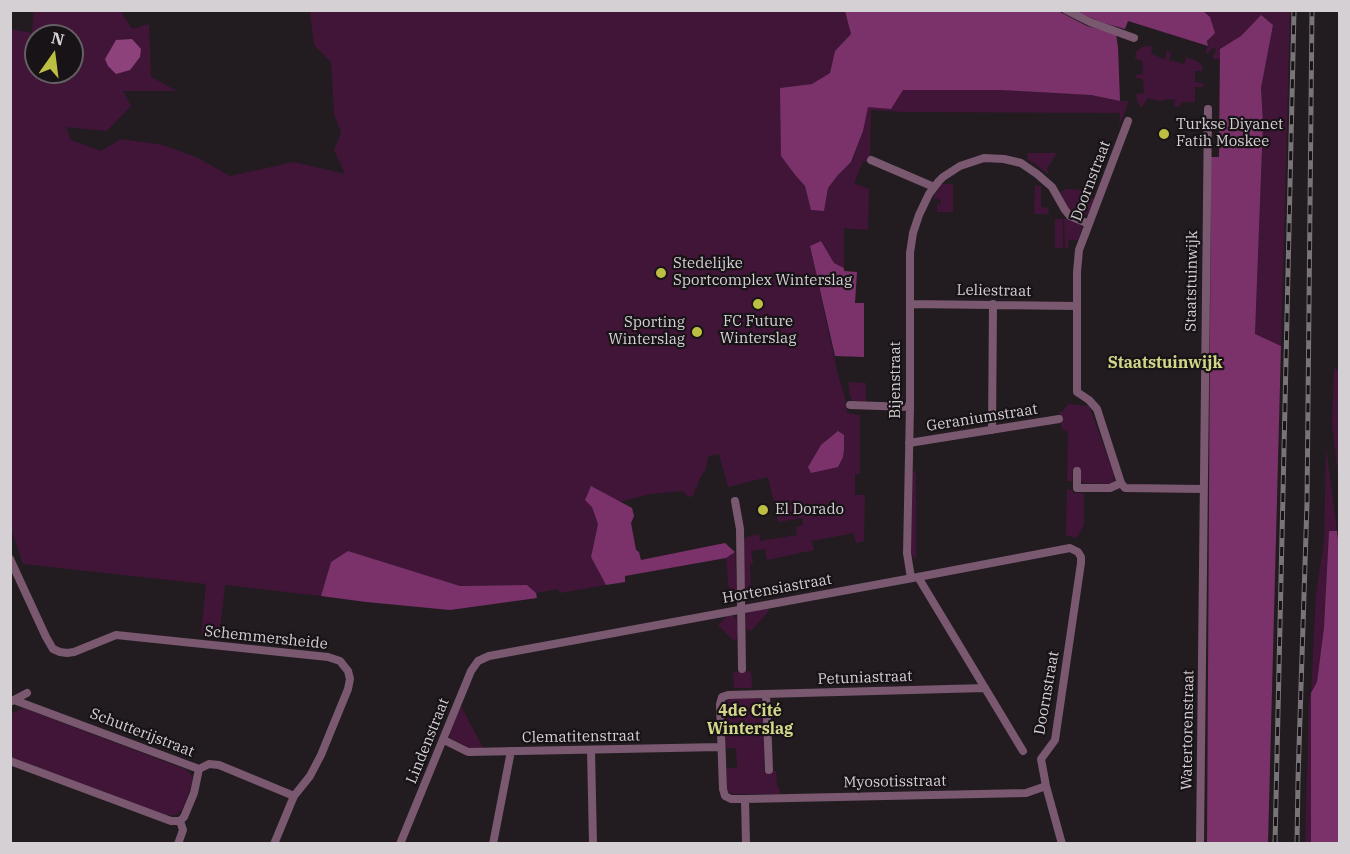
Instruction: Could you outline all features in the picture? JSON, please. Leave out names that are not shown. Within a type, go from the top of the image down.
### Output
[{"type":"street","points":[[1066,10],[1090,22],[1134,38]]},
{"type":"street","name":"Staatstuinwijk","points":[[1202,617],[1208,109]]},
{"type":"street","name":"Doornstraat","points":[[1120,483],[1097,409],[1089,400],[1077,393],[1077,266],[1079,250],[1128,121]]},
{"type":"street","name":"Bijenstraat","points":[[1023,751],[908,565],[910,253],[913,233],[929,194],[943,177],[960,166],[984,158],[1021,163],[1038,174],[1052,188],[1070,216],[1089,224]]},
{"type":"street","points":[[872,160],[934,188]]},
{"type":"street","name":"Leliestraat","points":[[910,304],[1077,306]]},
{"type":"street","points":[[992,430],[993,304]]},
{"type":"street","points":[[850,405],[910,407]]},
{"type":"street","name":"Geraniumstraat","points":[[909,443],[1059,419]]},
{"type":"street","points":[[1077,471],[1077,488],[1110,488],[1120,483],[1125,488],[1203,489]]},
{"type":"street","name":"Hortensiastraat","points":[[735,501],[740,528],[742,669]]},
{"type":"street","name":"Doornstraat","points":[[1062,843],[1041,759],[1055,740],[1081,563],[1078,552],[1070,548]]},
{"type":"street","name":"Hortensiastraat","points":[[489,656],[1070,548]]},
{"type":"street","name":"Schemmersheide","points":[[10,559],[46,637],[53,649],[60,652],[74,652],[116,635],[328,657],[340,661],[348,671],[350,679],[348,689],[321,755],[310,777],[294,796],[274,843]]},
{"type":"street","name":"Watertorenstraat","points":[[1200,843],[1202,617]]},
{"type":"street","name":"Lindenstraat","points":[[400,843],[471,671],[478,661],[489,656]]},
{"type":"street","name":"Petuniastraat","points":[[722,747],[720,704],[722,697],[728,695],[985,688]]},
{"type":"street","points":[[12,701],[27,693]]},
{"type":"street","points":[[766,694],[769,770]]},
{"type":"street","name":"Schutterijstraat","points":[[12,701],[199,769],[210,764],[219,765],[294,796]]},
{"type":"street","name":"Clematitenstraat","points":[[444,740],[468,752],[722,747]]},
{"type":"street","points":[[722,747],[725,796],[731,799],[745,799],[746,843]]},
{"type":"street","points":[[591,750],[593,843]]},
{"type":"street","points":[[493,843],[511,752]]},
{"type":"street","points":[[10,760],[171,821],[180,821],[184,817],[195,793],[199,769]]},
{"type":"street","name":"Myosotisstraat","points":[[745,799],[1026,793],[1046,786]]},
{"type":"street","points":[[178,843],[183,830],[180,821]]},
{"type":"shaded area","points":[[34,10],[121,11],[132,29],[149,24],[151,77],[177,91],[123,91],[131,106],[107,131],[66,127],[71,140],[101,151],[121,139],[163,145],[198,158],[230,176],[294,162],[345,174],[334,150],[341,133],[334,114],[331,62],[314,45],[310,11],[845,11],[851,34],[835,51],[830,73],[812,84],[780,88],[796,176],[805,186],[811,209],[824,211],[828,188],[852,162],[863,131],[867,107],[903,90],[1001,90],[1091,95],[1128,101],[1119,125],[1120,113],[871,110],[870,156],[868,156],[871,163],[863,161],[854,183],[869,189],[868,230],[844,228],[844,268],[834,263],[821,241],[810,246],[847,413],[860,415],[860,474],[855,474],[855,495],[865,495],[864,541],[856,543],[854,533],[812,541],[814,550],[767,560],[765,549],[751,551],[753,563],[750,564],[751,598],[747,598],[744,595],[743,541],[747,537],[759,534],[760,541],[797,535],[796,527],[803,525],[803,518],[778,522],[768,477],[728,487],[719,454],[708,456],[706,469],[693,496],[688,497],[683,491],[650,494],[619,502],[591,487],[592,507],[598,524],[591,557],[606,585],[560,593],[558,589],[536,593],[527,585],[460,586],[348,551],[331,562],[321,596],[225,585],[219,637],[201,635],[206,584],[23,564],[10,526],[10,29],[24,32],[24,84],[84,84],[84,24],[33,24]]},
{"type":"shaded area","points":[[845,11],[1058,11],[1087,26],[1116,34],[1120,101],[1091,95],[1001,90],[903,90],[891,109],[868,107],[863,131],[851,162],[828,188],[824,211],[811,210],[805,186],[781,156],[780,88],[812,84],[830,73],[835,51],[851,34]]},
{"type":"shaded area","points":[[1074,11],[1203,11],[1210,17],[1215,33],[1207,41],[1208,46],[1128,21],[1125,29]]},
{"type":"shaded area","points":[[1203,11],[1290,11],[1281,346],[1255,335],[1263,123],[1261,88],[1273,25],[1261,15],[1241,36],[1221,49],[1220,59],[1212,59],[1216,49],[1212,48],[1208,54],[1205,53],[1208,46],[1210,17]]},
{"type":"shaded area","points":[[1261,15],[1273,25],[1261,88],[1263,123],[1255,334],[1281,346],[1268,843],[1207,844],[1211,157],[1219,157],[1220,49],[1241,36]]},
{"type":"shaded area","points":[[132,39],[141,49],[140,57],[130,70],[116,74],[105,59],[116,40]]},
{"type":"shaded area","points":[[1147,46],[1153,47],[1151,54],[1165,59],[1167,51],[1171,52],[1169,60],[1184,64],[1186,57],[1201,65],[1203,71],[1195,71],[1195,82],[1203,83],[1203,87],[1195,87],[1195,102],[1181,102],[1180,106],[1176,107],[1173,103],[1177,100],[1160,101],[1148,98],[1142,107],[1140,106],[1136,94],[1144,93],[1143,79],[1136,78],[1136,75],[1143,74],[1142,60],[1135,59],[1136,52]]},
{"type":"shaded area","points":[[1027,153],[1056,153],[1047,168],[1049,175],[1028,160]]},
{"type":"shaded area","points":[[942,184],[953,184],[953,212],[937,212],[937,204],[940,205],[941,200],[933,198]]},
{"type":"shaded area","points":[[1035,185],[1041,186],[1041,207],[1048,208],[1049,214],[1034,214]]},
{"type":"shaded area","points":[[1066,189],[1090,190],[1091,198],[1094,199],[1086,215],[1078,215],[1069,210],[1060,193]]},
{"type":"shaded area","points":[[1055,219],[1063,219],[1063,248],[1055,248]]},
{"type":"shaded area","points":[[1064,219],[1079,224],[1082,228],[1078,240],[1069,240],[1068,248],[1065,248]]},
{"type":"shaded area","points":[[821,241],[834,263],[844,268],[844,271],[857,272],[855,303],[864,303],[864,357],[835,356],[810,246]]},
{"type":"shaded area","points":[[1334,368],[1340,372],[1339,483],[1332,424]]},
{"type":"shaded area","points":[[848,382],[866,383],[866,402],[899,403],[899,395],[903,395],[903,404],[865,402],[853,401],[850,397]]},
{"type":"shaded area","points":[[1068,404],[1089,406],[1114,474],[1113,482],[1110,484],[1084,483],[1080,480],[1081,469],[1073,468],[1072,481],[1067,481],[1068,432],[1062,429],[1059,412],[1063,411]]},
{"type":"shaded area","points":[[838,431],[844,435],[844,449],[838,467],[811,473],[808,467],[821,445]]},
{"type":"shaded area","points":[[1326,447],[1337,531],[1329,531],[1324,626],[1317,682],[1311,693],[1316,594],[1324,542]]},
{"type":"shaded area","points":[[916,471],[916,559],[911,555],[912,472]]},
{"type":"shaded area","points":[[591,486],[632,508],[634,516],[631,523],[636,550],[641,560],[725,543],[735,552],[726,558],[625,576],[625,582],[606,585],[591,557],[598,524],[592,507],[585,500]]},
{"type":"shaded area","points":[[1067,490],[1084,495],[1084,525],[1076,538],[1066,535]]},
{"type":"shaded area","points":[[1329,531],[1337,531],[1340,558],[1339,843],[1311,843],[1311,693],[1317,682],[1324,627]]},
{"type":"shaded area","points":[[348,551],[460,586],[527,585],[536,593],[537,598],[450,610],[321,596],[331,562]]},
{"type":"shaded area","points":[[735,552],[737,597],[730,603],[726,558]]},
{"type":"shaded area","points":[[768,608],[769,611],[751,631],[746,629],[748,612]]},
{"type":"shaded area","points":[[732,615],[737,619],[738,637],[734,641],[718,625],[727,616]]},
{"type":"shaded area","points":[[751,671],[752,688],[734,688],[733,672]]},
{"type":"shaded area","points":[[1311,693],[1311,843],[1305,844],[1309,700]]},
{"type":"shaded area","points":[[731,698],[755,698],[763,703],[764,770],[776,771],[779,794],[733,794],[727,789],[727,768],[737,768],[736,748],[726,748],[725,704]]},
{"type":"shaded area","points":[[461,706],[483,748],[469,748],[450,738],[450,732]]},
{"type":"shaded area","points":[[23,708],[187,770],[192,776],[192,784],[182,810],[176,815],[166,815],[11,757],[10,714]]},
{"type":"railway","points":[[1275,844],[1294,10]]},
{"type":"railway","points":[[1297,844],[1307,503],[1312,10]]},
{"type":"place","name":"Turkse Diyanet Fatih Moskee","points":[[1164,134]]},
{"type":"place","name":"Stedelijke Sportcomplex Winterslag","points":[[661,273]]},
{"type":"place","name":"FC Future Winterslag","points":[[758,304]]},
{"type":"place","name":"Sporting Winterslag","points":[[697,332]]},
{"type":"place","name":"El Dorado","points":[[763,510]]},
{"type":"district","name":"Staatstuinwijk","points":[[1165,363]]},
{"type":"district","name":"4de Cité Winterslag","points":[[750,720]]}]
